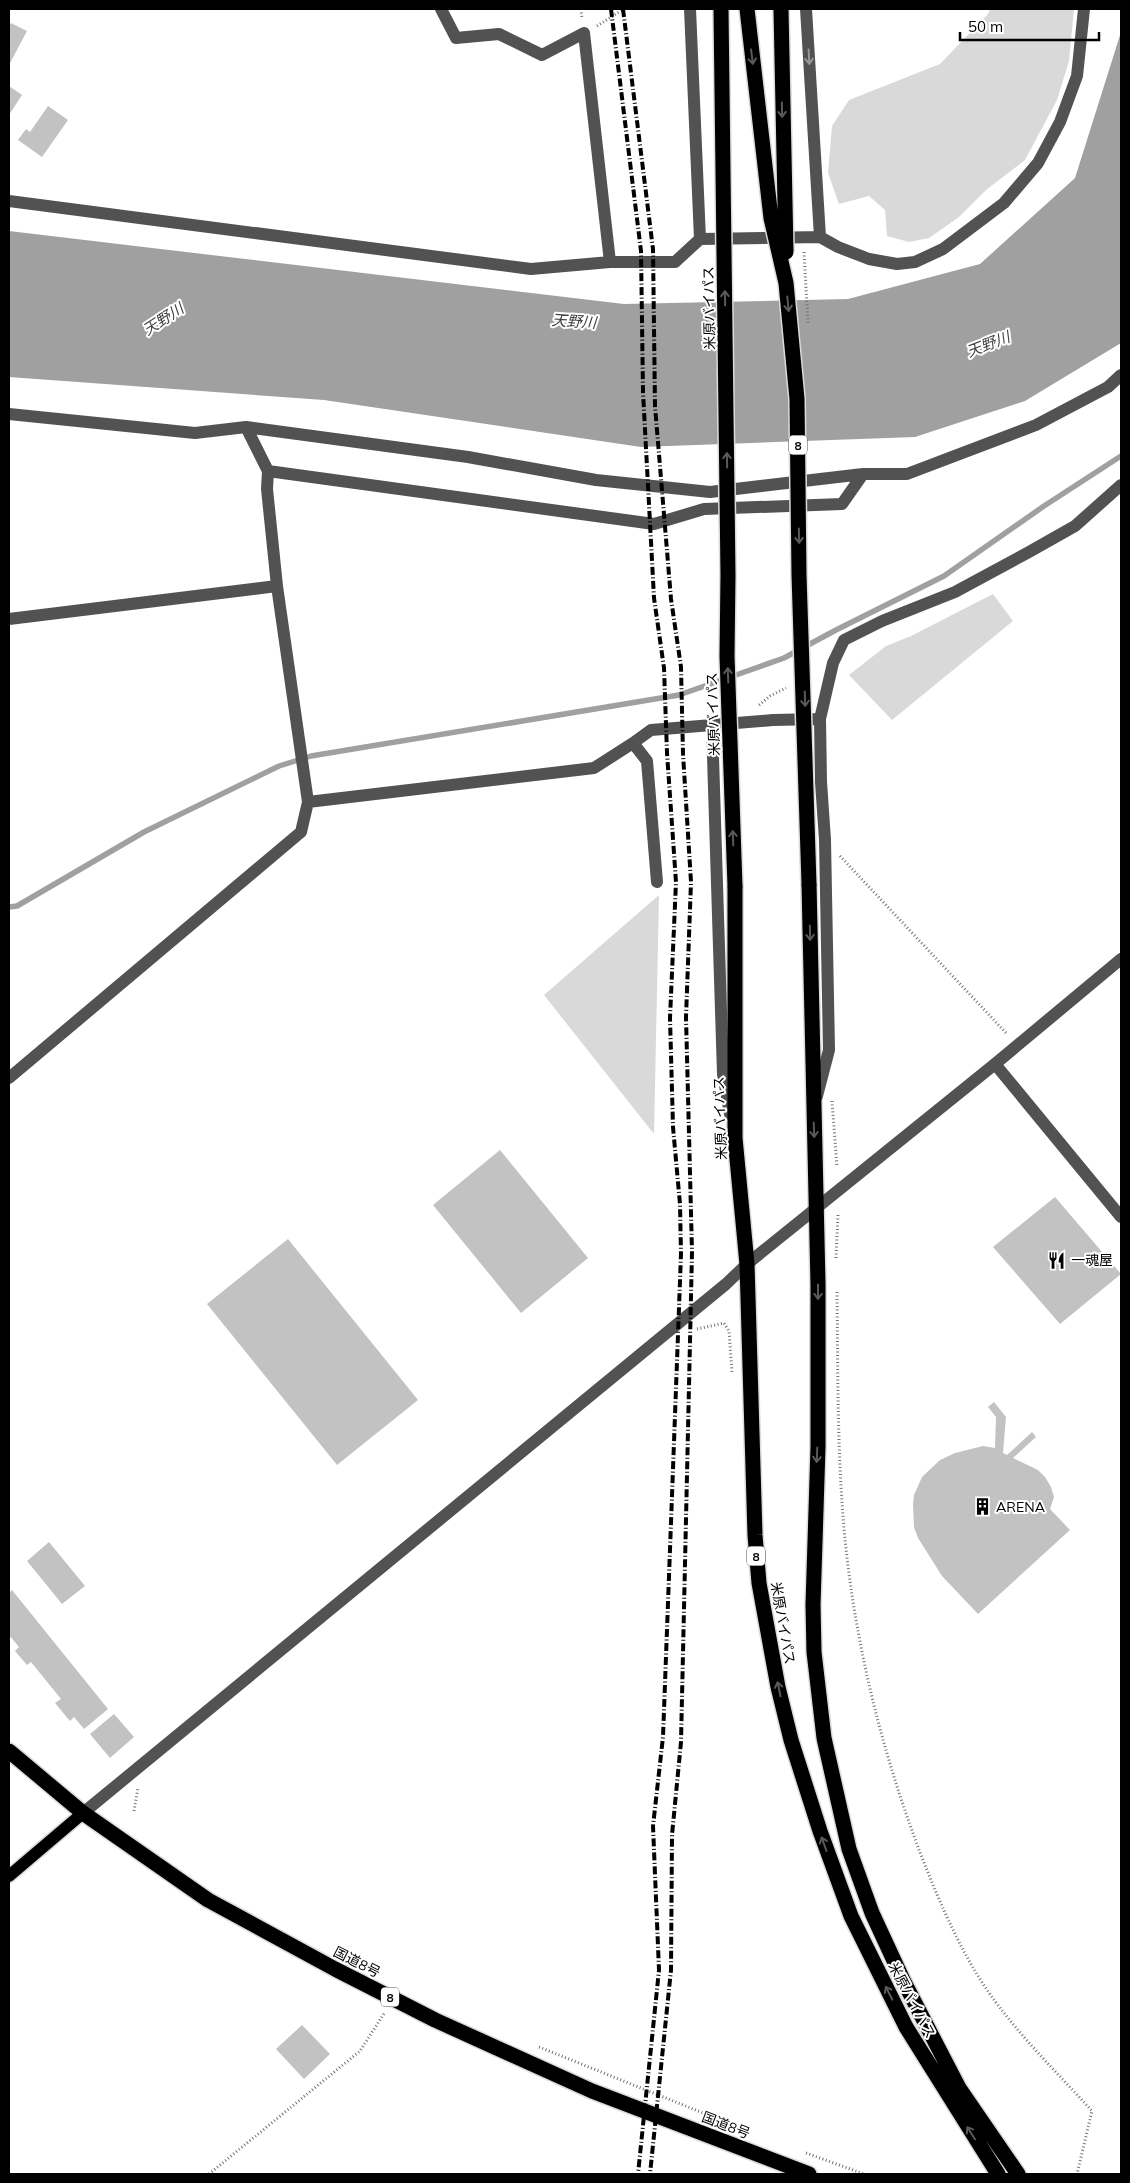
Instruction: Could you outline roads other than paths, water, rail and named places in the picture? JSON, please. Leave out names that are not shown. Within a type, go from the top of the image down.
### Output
[{"type":"highway","points":[[717,9],[720,48]]},
{"type":"highway","name":"米原バイパス","points":[[721,9],[728,576],[727,656],[735,886],[735,1138],[747,1264],[754,1535],[759,1583],[778,1687],[791,1740],[820,1831],[851,1916],[906,2027],[998,2174]]},
{"type":"highway","name":"米原バイパス","points":[[746,9],[771,218],[786,283],[797,399],[799,575],[804,657],[813,1108],[817,1206],[818,1446],[813,1605],[814,1652],[824,1738],[849,1849],[872,1913],[903,1980],[959,2088],[1018,2174]]},
{"type":"highway","points":[[780,9],[786,283]]},
{"type":"highway","name":"国道8号","points":[[9,1752],[83,1813],[208,1900],[393,1999],[592,2091],[809,2174]]},
{"type":"main road","points":[[9,1876],[83,1813]]},
{"type":"street","points":[[441,9],[456,38],[500,34],[542,55],[584,33],[610,262]]},
{"type":"street","points":[[690,9],[700,239]]},
{"type":"street","points":[[806,9],[820,237]]},
{"type":"street","points":[[9,201],[531,269],[610,262],[675,262],[700,239],[820,237],[838,247],[869,259],[896,264],[914,262],[943,249],[1004,203],[1038,163],[1060,122],[1077,76],[1084,9]]},
{"type":"street","points":[[9,414],[195,433],[246,426],[468,457],[596,480],[710,492],[863,474],[907,474],[1036,425],[1108,387],[1121,375]]},
{"type":"street","points":[[9,1078],[301,832],[308,802],[277,586],[267,489],[268,471],[246,426]]},
{"type":"street","points":[[268,471],[654,524],[704,509],[842,504],[863,474]]},
{"type":"street","points":[[813,1108],[829,1050],[825,840],[821,782],[820,719],[833,663],[844,640],[882,621],[955,592],[1029,552],[1075,526],[1121,486]]},
{"type":"street","points":[[9,619],[277,586]]},
{"type":"street","points":[[308,802],[594,768],[651,730],[773,720],[820,719]]},
{"type":"street","points":[[712,725],[723,1074],[735,1138]]},
{"type":"street","points":[[632,743],[647,761],[657,882]]},
{"type":"street","points":[[83,1813],[726,1284],[747,1264],[817,1206],[995,1064],[1121,959]]},
{"type":"street","points":[[995,1064],[1121,1217]]},
{"type":"water","name":"天野川","points":[[1121,32],[1121,343],[1025,401],[915,437],[641,447],[324,400],[9,377],[9,231],[624,304],[848,299],[980,264],[1075,178]]},
{"type":"waterway","points":[[9,907],[17,906],[144,832],[279,766],[311,756],[679,695],[784,658],[944,576],[1044,506],[1121,456]]},
{"type":"railway","points":[[611,9],[641,251],[643,392],[654,598],[664,668],[667,753],[676,882],[670,1018],[673,1127],[680,1204],[681,1254],[663,1737],[653,1826],[659,1970],[638,2174]]},
{"type":"railway","points":[[623,9],[653,249],[655,406],[671,599],[681,667],[683,754],[691,882],[686,1017],[692,1252],[681,1742],[672,1835],[671,1970],[650,2174]]},
{"type":"place","name":"一魂屋","points":[[1057,1260]]},
{"type":"place","name":"ARENA","points":[[982,1507]]}]
